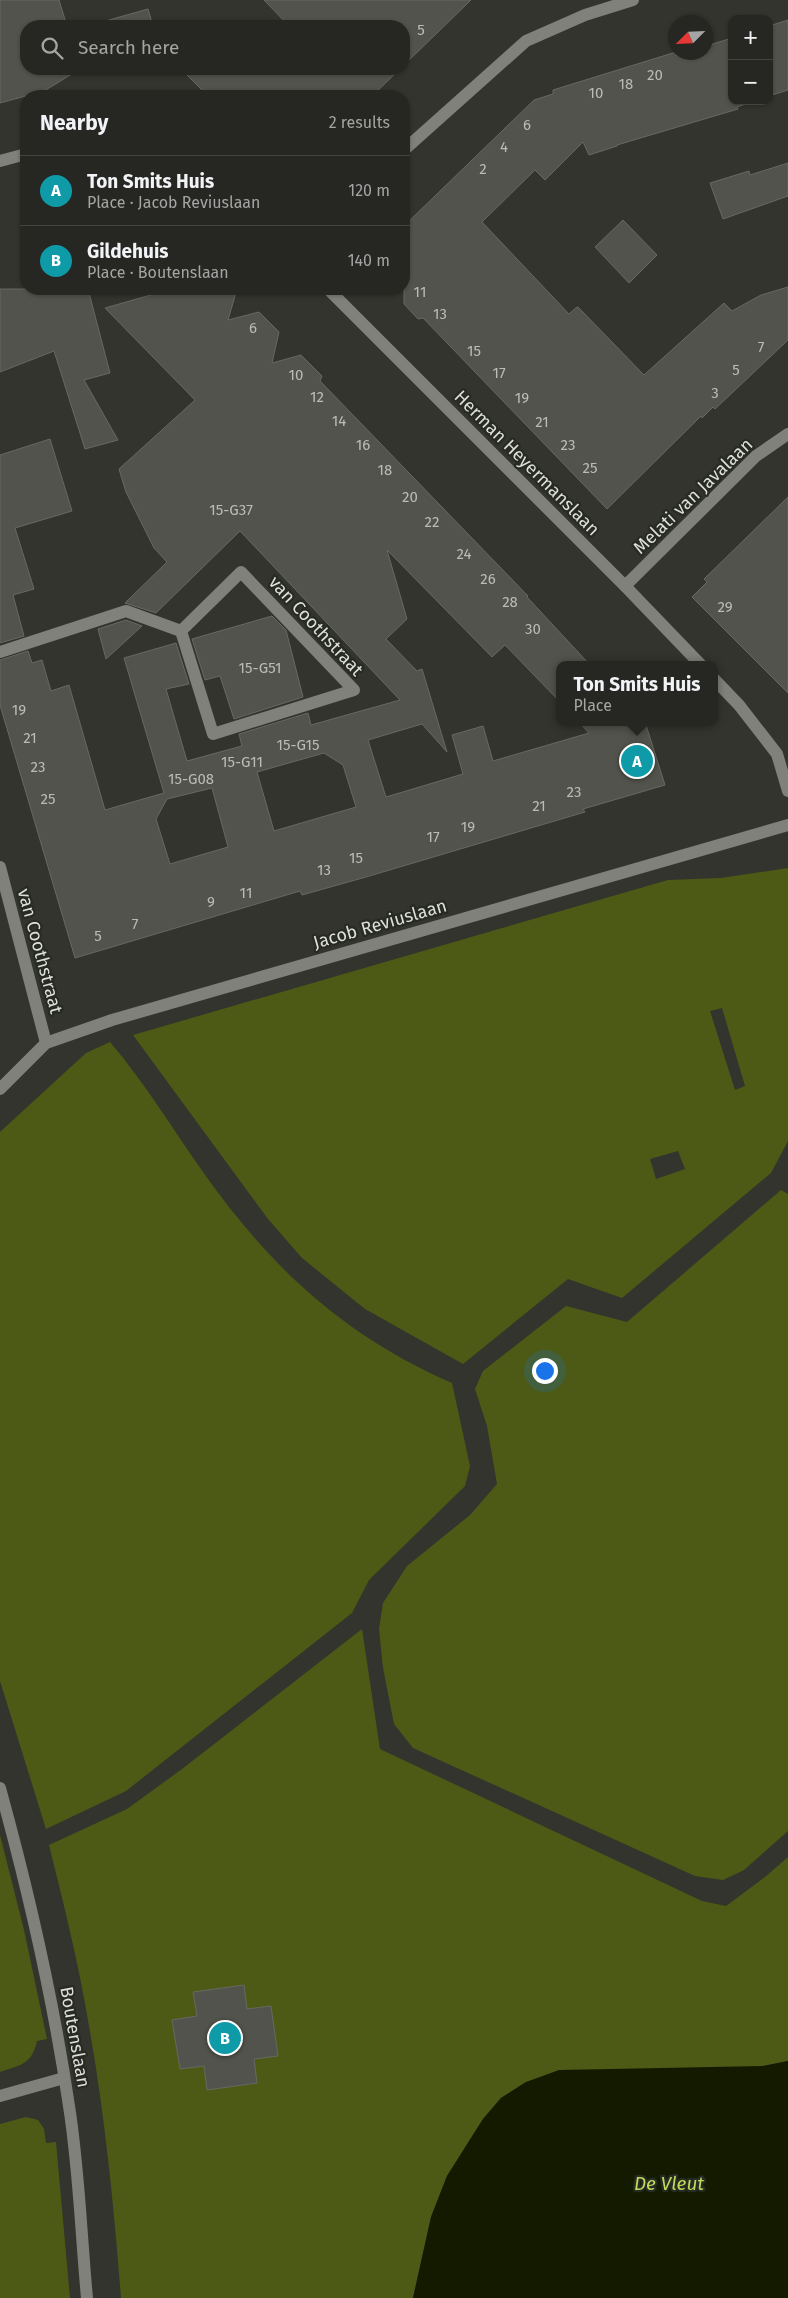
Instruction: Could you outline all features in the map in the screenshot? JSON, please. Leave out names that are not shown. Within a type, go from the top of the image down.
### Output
[{"type":"street","points":[[410,145],[526,41],[585,15],[633,0]]},
{"type":"street","points":[[0,161],[20,156]]},
{"type":"street","name":"Herman Heyermanslaan","points":[[334,295],[626,586],[697,661]]},
{"type":"street","name":"Melati van Javalaan","points":[[626,586],[756,456],[788,434]]},
{"type":"street","name":"van Coothstraat","points":[[240,572],[354,690],[213,734],[182,631],[240,572]]},
{"type":"street","points":[[0,652],[126,611],[182,631]]},
{"type":"street","points":[[718,683],[777,754],[788,792]]},
{"type":"street","name":"Jacob Reviuslaan","points":[[0,1089],[46,1043],[112,1020],[788,825]]},
{"type":"street","name":"van Coothstraat","points":[[0,867],[46,1043]]},
{"type":"street","name":"Boutenslaan","points":[[0,1788],[40,1944],[70,2108],[87,2298]]},
{"type":"street","points":[[0,2096],[64,2078]]},
{"type":"green space","points":[[788,868],[788,1141],[771,1173],[622,1298],[568,1279],[463,1364],[365,1309],[302,1258],[268,1219],[133,1035],[668,880],[721,878]],"holes":[[[722,1008],[745,1086],[735,1090],[710,1011]],[[678,1151],[685,1169],[656,1179],[650,1159]]]},
{"type":"green space","points":[[110,1042],[147,1090],[203,1172],[229,1206],[283,1268],[343,1321],[377,1344],[452,1383],[470,1466],[465,1486],[369,1580],[352,1613],[126,1791],[46,1829],[0,1681],[0,1132],[86,1053]]},
{"type":"green space","points":[[781,1190],[788,1194],[788,1831],[744,1870],[723,1880],[695,1876],[413,1748],[394,1724],[383,1668],[379,1629],[383,1603],[407,1566],[470,1515],[497,1484],[487,1426],[475,1389],[483,1371],[566,1306],[627,1322]]},
{"type":"green space","points":[[362,1629],[380,1749],[702,1901],[726,1906],[788,1857],[788,2061],[763,2066],[526,2082],[501,2098],[483,2119],[447,2176],[431,2217],[413,2298],[121,2298],[108,2162],[95,2060],[76,1958],[49,1845],[127,1809],[182,1769]]},
{"type":"green space","points":[[0,1835],[24,1930],[47,2039],[37,2041],[32,2055],[24,2063],[0,2072]]},
{"type":"green space","points":[[26,2117],[38,2120],[44,2129],[46,2143],[56,2142],[70,2298],[0,2298],[0,2124]]},
{"type":"water","name":"De Vleut","points":[[788,2061],[788,2298],[413,2298],[431,2217],[447,2176],[483,2119],[501,2098],[526,2082],[559,2070],[763,2066]]},
{"type":"building","points":[[0,0],[59,0],[65,20],[20,20],[20,75],[70,75],[46,90],[20,90],[20,98],[0,103]]},
{"type":"building","points":[[264,0],[471,0],[410,59],[410,20],[283,20]]},
{"type":"building","points":[[148,9],[151,20],[109,20]]},
{"type":"building","points":[[788,20],[788,90],[773,95],[773,60],[773,25]]},
{"type":"building","points":[[728,39],[728,105],[743,105],[737,107],[738,109],[589,155],[583,142],[545,180],[535,170],[482,222],[569,314],[577,307],[579,308],[644,375],[724,303],[732,311],[761,295],[788,287],[788,340],[715,409],[713,407],[702,418],[701,416],[607,509],[423,318],[418,319],[404,304],[404,295],[410,295],[410,220],[534,100],[553,94],[553,90],[668,54],[668,60],[713,60],[713,44]]},
{"type":"building","points":[[187,75],[394,75],[378,90],[202,90]]},
{"type":"building","points":[[788,163],[788,196],[723,219],[710,183],[749,171],[750,175]]},
{"type":"building","points":[[623,220],[657,255],[629,283],[595,247]]},
{"type":"building","points":[[0,289],[20,289],[20,295],[90,295],[110,373],[84,380],[118,440],[85,449],[54,351],[0,372]]},
{"type":"building","points":[[151,295],[235,295],[228,320],[259,312],[279,332],[272,363],[301,355],[322,376],[320,381],[528,596],[586,661],[556,661],[556,698],[505,645],[492,657],[387,550],[407,619],[386,639],[417,671],[422,669],[447,752],[422,724],[368,740],[386,797],[463,774],[452,735],[483,726],[493,761],[589,733],[583,726],[646,726],[665,785],[583,809],[585,812],[366,877],[302,895],[300,891],[75,958],[0,705],[0,660],[28,651],[32,663],[42,660],[51,691],[69,685],[105,810],[164,793],[124,658],[176,643],[189,684],[166,689],[187,761],[242,746],[239,734],[308,713],[311,725],[400,700],[240,531],[156,613],[125,603],[167,562],[154,548],[126,492],[119,469],[195,400],[105,308]],"holes":[[[324,753],[343,765],[356,807],[274,831],[257,772]],[[212,788],[228,847],[170,864],[156,819],[167,799]]]},
{"type":"building","points":[[50,439],[72,511],[15,528],[34,589],[13,595],[24,636],[0,643],[0,455]]},
{"type":"building","points":[[788,497],[788,693],[692,597],[707,582],[704,579]]},
{"type":"building","points":[[272,616],[286,630],[303,697],[234,719],[220,676],[205,680],[192,639]]},
{"type":"building","points":[[126,620],[142,626],[106,659],[98,629]]},
{"type":"building","points":[[244,1985],[247,2009],[271,2006],[278,2056],[254,2059],[257,2083],[207,2090],[204,2066],[180,2069],[172,2020],[197,2016],[193,1992]]},
{"type":"place","name":"Ton Smits Huis","points":[[637,761]]},
{"type":"place","name":"Gildehuis","points":[[225,2038]]}]
